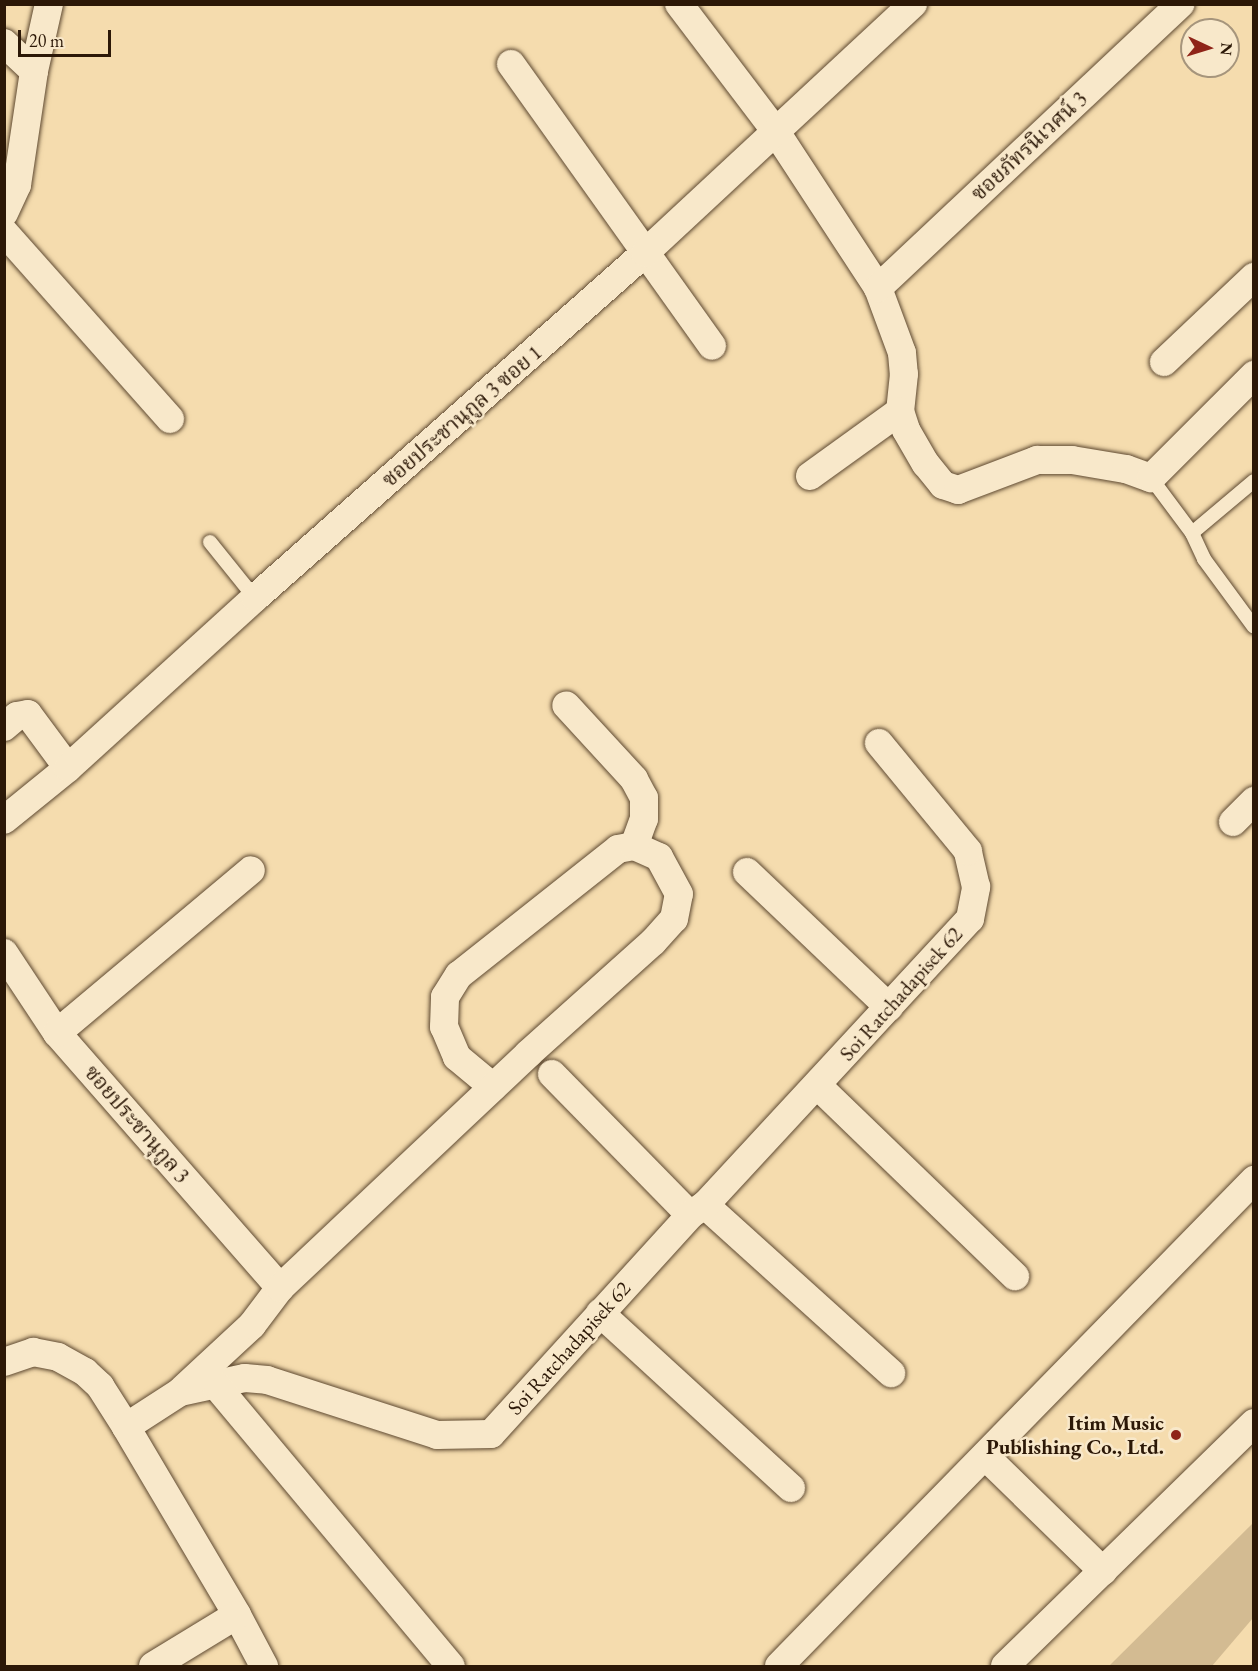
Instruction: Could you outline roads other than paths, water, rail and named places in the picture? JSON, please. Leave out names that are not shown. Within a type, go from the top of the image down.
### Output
[{"type":"street","points":[[4,213],[17,185],[34,71],[49,4]]},
{"type":"street","points":[[679,4],[776,132],[878,288],[902,353],[904,374],[900,411],[906,430],[926,464],[943,485],[958,490],[1037,460],[1072,460],[1126,469],[1150,478],[1254,375]]},
{"type":"street","name":"ซอยประชานุกูล 3 ซอย 1","points":[[4,820],[69,768],[255,598],[645,253],[913,4]]},
{"type":"street","name":"ซอยภัทรนิเวศน์ 3","points":[[878,288],[1180,4]]},
{"type":"street","points":[[4,44],[34,71]]},
{"type":"street","points":[[511,64],[712,346]]},
{"type":"street","points":[[4,232],[170,419]]},
{"type":"street","points":[[1164,362],[1254,277]]},
{"type":"street","points":[[810,476],[900,411]]},
{"type":"street","points":[[566,705],[634,779],[644,798],[644,819],[634,846]]},
{"type":"street","points":[[4,728],[17,716],[28,714],[69,768]]},
{"type":"street","name":"Soi Ratchadapisek 62","points":[[126,1427],[180,1392],[244,1378],[267,1380],[437,1436],[491,1434],[600,1313],[818,1086],[970,919],[976,887],[968,851],[879,743]]},
{"type":"street","points":[[1233,822],[1254,801]]},
{"type":"street","points":[[180,1392],[252,1325],[280,1287],[653,942],[674,919],[679,894],[659,857],[634,846],[618,849],[459,975],[445,997],[444,1027],[457,1057],[494,1087]]},
{"type":"street","points":[[57,1033],[251,870]]},
{"type":"street","points":[[747,872],[889,1007]]},
{"type":"street","name":"ซอยประชานุกูล 3","points":[[4,953],[57,1033],[280,1287]]},
{"type":"street","points":[[552,1074],[698,1210],[891,1373]]},
{"type":"street","points":[[818,1086],[1015,1276]]},
{"type":"street","points":[[779,1666],[985,1456],[1249,1195]]},
{"type":"street","points":[[600,1313],[791,1488]]},
{"type":"street","points":[[4,1362],[33,1353],[58,1357],[85,1372],[100,1386],[237,1615],[264,1666]]},
{"type":"street","points":[[214,1383],[451,1666]]},
{"type":"street","points":[[1005,1666],[1254,1423]]},
{"type":"street","points":[[985,1456],[1103,1571]]},
{"type":"street","points":[[153,1666],[237,1615]]},
{"type":"lane","points":[[1150,478],[1192,532],[1204,559],[1254,627]]},
{"type":"lane","points":[[1192,532],[1254,481]]},
{"type":"lane","points":[[210,542],[255,598]]},
{"type":"place","name":"Itim Music Publishing Co., Ltd.","points":[[1176,1435]]}]
